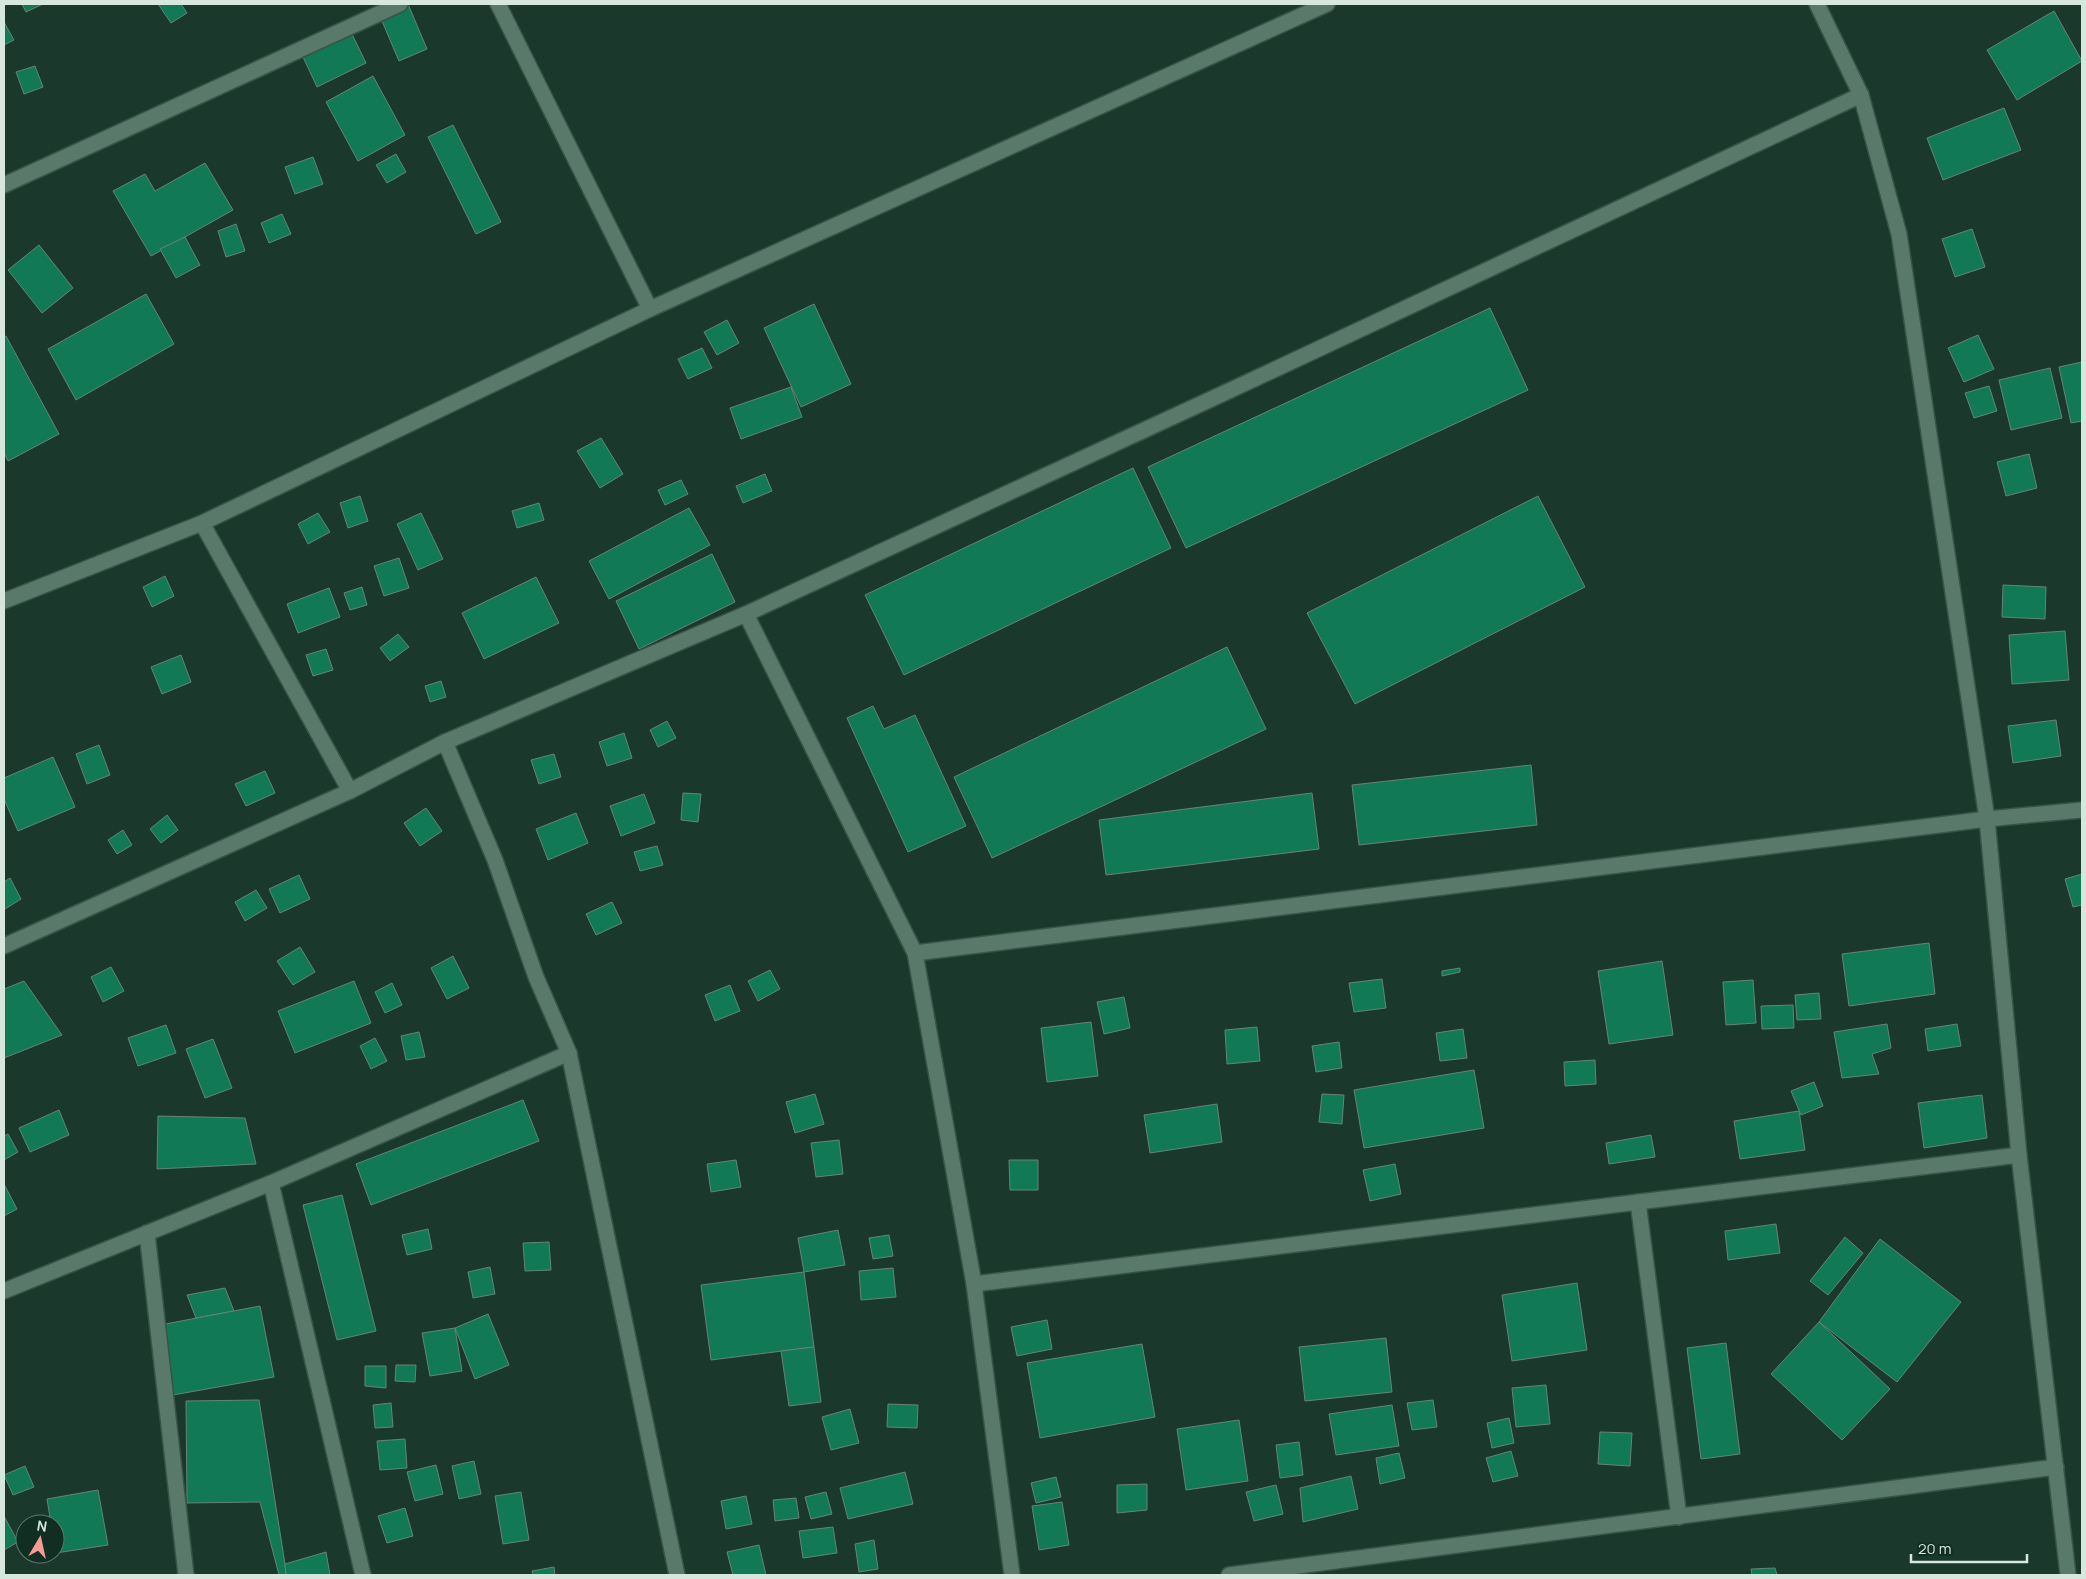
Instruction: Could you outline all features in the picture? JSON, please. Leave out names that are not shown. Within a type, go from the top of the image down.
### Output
[{"type":"street","points":[[4,185],[400,4]]},
{"type":"street","points":[[498,4],[650,309]]},
{"type":"street","points":[[4,601],[202,523],[650,309],[1327,4]]},
{"type":"street","points":[[1817,4],[1861,94],[1899,234],[1986,819],[2019,1155],[2068,1575]]},
{"type":"street","points":[[4,946],[350,791],[445,742],[746,614],[1229,391],[1861,94]]},
{"type":"street","points":[[202,523],[350,791]]},
{"type":"street","points":[[746,614],[915,953],[974,1284],[1012,1575]]},
{"type":"street","points":[[445,742],[495,860],[536,977],[569,1053],[677,1575]]},
{"type":"street","points":[[915,953],[1986,819],[2082,810]]},
{"type":"street","points":[[4,1292],[271,1183],[569,1053]]},
{"type":"street","points":[[974,1284],[2019,1155]]},
{"type":"street","points":[[271,1183],[363,1575]]},
{"type":"street","points":[[1638,1202],[1679,1517]]},
{"type":"street","points":[[147,1233],[186,1575]]},
{"type":"street","points":[[1228,1575],[2056,1467]]},
{"type":"building","points":[[22,4],[43,4],[26,12]]},
{"type":"building","points":[[158,4],[181,4],[187,13],[171,23]]},
{"type":"building","points":[[408,4],[427,49],[399,61],[379,14]]},
{"type":"building","points":[[2054,11],[2082,61],[2017,100],[1987,50]]},
{"type":"building","points":[[4,22],[14,40],[4,45]]},
{"type":"building","points":[[351,32],[366,63],[317,87],[303,57]]},
{"type":"building","points":[[35,66],[43,87],[24,94],[16,72]]},
{"type":"building","points":[[373,76],[405,135],[358,161],[326,102]]},
{"type":"building","points":[[2004,108],[2021,150],[1943,180],[1927,138]]},
{"type":"building","points":[[453,125],[501,222],[476,234],[428,137]]},
{"type":"building","points":[[396,154],[406,172],[387,183],[376,165]]},
{"type":"building","points":[[313,157],[323,184],[295,194],[285,167]]},
{"type":"building","points":[[205,163],[233,210],[151,256],[113,191],[145,174],[155,191]]},
{"type":"building","points":[[282,214],[291,234],[269,243],[261,223]]},
{"type":"building","points":[[236,224],[245,251],[226,257],[218,231]]},
{"type":"building","points":[[1972,229],[1985,267],[1955,277],[1942,239]]},
{"type":"building","points":[[185,237],[200,265],[176,278],[160,249]]},
{"type":"building","points":[[39,245],[73,288],[42,313],[8,270]]},
{"type":"building","points":[[146,294],[174,344],[76,400],[48,349]]},
{"type":"building","points":[[814,304],[851,384],[801,407],[764,328]]},
{"type":"building","points":[[1490,308],[1528,390],[1186,548],[1148,467]]},
{"type":"building","points":[[727,320],[739,343],[717,355],[704,332]]},
{"type":"building","points":[[1978,335],[1994,369],[1964,382],[1948,348]]},
{"type":"building","points":[[6,336],[59,434],[8,461],[4,453],[4,337]]},
{"type":"building","points":[[702,348],[712,368],[688,379],[678,359]]},
{"type":"building","points":[[2082,362],[2082,421],[2071,423],[2059,367]]},
{"type":"building","points":[[2050,368],[2062,418],[2011,430],[1999,380]]},
{"type":"building","points":[[1989,386],[1997,411],[1974,418],[1965,393]]},
{"type":"building","points":[[791,387],[802,417],[741,439],[730,408]]},
{"type":"building","points":[[601,438],[623,474],[600,488],[577,451]]},
{"type":"building","points":[[2029,454],[2037,488],[2006,496],[1997,462]]},
{"type":"building","points":[[1133,468],[1171,548],[904,675],[865,595]]},
{"type":"building","points":[[765,474],[772,491],[743,503],[736,486]]},
{"type":"building","points":[[681,480],[688,494],[665,505],[658,490]]},
{"type":"building","points":[[360,496],[368,521],[348,528],[340,503]]},
{"type":"building","points":[[1538,496],[1585,587],[1355,704],[1307,613]]},
{"type":"building","points":[[539,503],[544,520],[517,528],[512,511]]},
{"type":"building","points":[[689,508],[710,545],[609,599],[589,561]]},
{"type":"building","points":[[318,513],[330,532],[308,544],[298,524]]},
{"type":"building","points":[[421,513],[443,559],[418,570],[397,524]]},
{"type":"building","points":[[712,554],[735,602],[639,649],[616,601]]},
{"type":"building","points":[[399,558],[409,588],[384,596],[374,566]]},
{"type":"building","points":[[165,576],[174,596],[152,607],[143,587]]},
{"type":"building","points":[[536,577],[559,623],[484,659],[462,613]]},
{"type":"building","points":[[2003,585],[2046,587],[2045,619],[2002,617]]},
{"type":"building","points":[[362,587],[367,605],[350,610],[344,593]]},
{"type":"building","points":[[329,588],[340,617],[298,633],[287,604]]},
{"type":"building","points":[[2065,631],[2069,680],[2012,684],[2009,635]]},
{"type":"building","points":[[398,634],[409,647],[390,661],[380,648]]},
{"type":"building","points":[[1227,647],[1266,729],[992,858],[954,777]]},
{"type":"building","points":[[326,649],[333,670],[313,676],[306,655]]},
{"type":"building","points":[[181,655],[191,682],[162,694],[151,667]]},
{"type":"building","points":[[441,681],[446,697],[430,702],[425,686]]},
{"type":"building","points":[[873,706],[884,729],[915,715],[966,826],[908,852],[847,718]]},
{"type":"building","points":[[2056,720],[2061,756],[2013,763],[2008,726]]},
{"type":"building","points":[[667,721],[676,738],[658,747],[650,730]]},
{"type":"building","points":[[624,733],[632,758],[607,766],[599,742]]},
{"type":"building","points":[[99,745],[110,775],[87,784],[76,754]]},
{"type":"building","points":[[554,754],[561,777],[539,784],[531,760]]},
{"type":"building","points":[[53,757],[75,807],[18,831],[4,799],[4,778]]},
{"type":"building","points":[[1531,765],[1537,825],[1359,845],[1352,785]]},
{"type":"building","points":[[265,771],[275,793],[246,806],[235,784]]},
{"type":"building","points":[[683,793],[701,794],[698,822],[681,820]]},
{"type":"building","points":[[1312,793],[1319,849],[1106,875],[1099,820]]},
{"type":"building","points":[[644,794],[655,823],[621,836],[610,806]]},
{"type":"building","points":[[426,808],[442,831],[420,846],[404,823]]},
{"type":"building","points":[[576,813],[588,843],[548,860],[536,829]]},
{"type":"building","points":[[167,815],[178,830],[161,843],[150,829]]},
{"type":"building","points":[[123,830],[132,845],[117,854],[108,840]]},
{"type":"building","points":[[657,846],[663,865],[640,871],[634,852]]},
{"type":"building","points":[[2082,874],[2082,905],[2073,907],[2065,879]]},
{"type":"building","points":[[299,875],[310,899],[280,913],[269,889]]},
{"type":"building","points":[[10,878],[21,899],[5,909],[4,882]]},
{"type":"building","points":[[256,890],[267,908],[245,921],[235,902]]},
{"type":"building","points":[[612,902],[622,923],[596,935],[586,914]]},
{"type":"building","points":[[1929,943],[1935,994],[1849,1006],[1842,954]]},
{"type":"building","points":[[300,947],[315,972],[293,985],[277,961]]},
{"type":"building","points":[[453,956],[469,988],[447,999],[431,968]]},
{"type":"building","points":[[1662,961],[1673,1035],[1609,1044],[1598,971]]},
{"type":"building","points":[[111,967],[124,991],[103,1002],[91,977]]},
{"type":"building","points":[[1460,968],[1460,972],[1442,976],[1442,971]]},
{"type":"building","points":[[770,970],[780,989],[758,1001],[748,981]]},
{"type":"building","points":[[1382,979],[1386,1008],[1354,1012],[1349,983]]},
{"type":"building","points":[[1753,980],[1756,1023],[1726,1025],[1723,982]]},
{"type":"building","points":[[24,981],[62,1035],[4,1058],[4,989]]},
{"type":"building","points":[[354,981],[371,1023],[295,1053],[278,1011]]},
{"type":"building","points":[[392,983],[402,1005],[385,1013],[375,992]]},
{"type":"building","points":[[730,985],[740,1011],[715,1021],[705,995]]},
{"type":"building","points":[[1819,993],[1821,1019],[1797,1020],[1795,995]]},
{"type":"building","points":[[1124,997],[1130,1028],[1104,1034],[1097,1002]]},
{"type":"building","points":[[1793,1005],[1794,1028],[1762,1029],[1761,1006]]},
{"type":"building","points":[[1091,1022],[1098,1076],[1047,1082],[1041,1028]]},
{"type":"building","points":[[1887,1024],[1891,1048],[1872,1054],[1879,1074],[1842,1078],[1834,1032]]},
{"type":"building","points":[[1957,1024],[1961,1046],[1928,1051],[1925,1029]]},
{"type":"building","points":[[166,1025],[176,1053],[138,1066],[128,1038]]},
{"type":"building","points":[[1257,1027],[1260,1061],[1227,1064],[1225,1030]]},
{"type":"building","points":[[1463,1029],[1467,1058],[1440,1061],[1436,1033]]},
{"type":"building","points":[[419,1032],[425,1057],[406,1060],[401,1036]]},
{"type":"building","points":[[375,1038],[387,1061],[371,1069],[360,1046]]},
{"type":"building","points":[[213,1039],[232,1088],[205,1098],[186,1049]]},
{"type":"building","points":[[1339,1042],[1342,1068],[1316,1072],[1312,1046]]},
{"type":"building","points":[[1595,1060],[1596,1084],[1565,1086],[1564,1062]]},
{"type":"building","points":[[1474,1070],[1484,1128],[1364,1148],[1354,1090]]},
{"type":"building","points":[[1814,1082],[1823,1106],[1801,1115],[1791,1091]]},
{"type":"building","points":[[815,1094],[824,1124],[795,1133],[786,1102]]},
{"type":"building","points":[[1322,1094],[1344,1095],[1342,1124],[1319,1122]]},
{"type":"building","points":[[1982,1095],[1987,1138],[1924,1148],[1918,1103]]},
{"type":"building","points":[[523,1100],[539,1141],[371,1205],[356,1164]]},
{"type":"building","points":[[1217,1104],[1222,1142],[1150,1153],[1144,1115]]},
{"type":"building","points":[[59,1110],[69,1135],[30,1152],[19,1128]]},
{"type":"building","points":[[1799,1111],[1805,1150],[1740,1159],[1734,1121]]},
{"type":"building","points":[[158,1116],[245,1118],[256,1164],[157,1169]]},
{"type":"building","points":[[8,1134],[18,1152],[4,1160],[4,1136]]},
{"type":"building","points":[[1651,1135],[1655,1157],[1609,1164],[1606,1143]]},
{"type":"building","points":[[839,1140],[843,1174],[816,1177],[811,1143]]},
{"type":"building","points":[[736,1160],[741,1187],[711,1192],[707,1164]]},
{"type":"building","points":[[1009,1160],[1038,1160],[1038,1190],[1010,1190]]},
{"type":"building","points":[[1395,1164],[1401,1194],[1370,1201],[1363,1170]]},
{"type":"building","points":[[4,1184],[17,1209],[4,1216]]},
{"type":"building","points":[[342,1195],[376,1331],[337,1340],[303,1205]]},
{"type":"building","points":[[1776,1224],[1780,1253],[1728,1260],[1725,1231]]},
{"type":"building","points":[[428,1229],[432,1249],[407,1255],[402,1235]]},
{"type":"building","points":[[838,1230],[845,1265],[804,1272],[798,1238]]},
{"type":"building","points":[[889,1235],[893,1256],[873,1259],[869,1238]]},
{"type":"building","points":[[1845,1237],[1863,1253],[1828,1295],[1810,1281]]},
{"type":"building","points":[[1880,1239],[1961,1302],[1897,1382],[1819,1322]]},
{"type":"building","points":[[549,1242],[551,1270],[525,1271],[523,1243]]},
{"type":"building","points":[[490,1267],[495,1294],[473,1298],[468,1272]]},
{"type":"building","points":[[893,1268],[896,1297],[861,1300],[859,1271]]},
{"type":"building","points":[[804,1272],[814,1347],[711,1360],[701,1285]]},
{"type":"building","points":[[1577,1283],[1587,1350],[1512,1361],[1502,1295]]},
{"type":"building","points":[[225,1288],[234,1311],[196,1318],[187,1295]]},
{"type":"building","points":[[260,1306],[274,1377],[173,1395],[160,1325]]},
{"type":"building","points":[[488,1314],[509,1365],[475,1379],[455,1328]]},
{"type":"building","points":[[1047,1320],[1052,1349],[1017,1356],[1011,1327]]},
{"type":"building","points":[[1819,1322],[1890,1389],[1842,1440],[1771,1374]]},
{"type":"building","points":[[455,1328],[462,1371],[430,1376],[422,1333]]},
{"type":"building","points":[[1386,1338],[1392,1392],[1305,1401],[1299,1347]]},
{"type":"building","points":[[1726,1343],[1740,1454],[1701,1459],[1687,1348]]},
{"type":"building","points":[[1142,1344],[1155,1417],[1040,1438],[1027,1363]]},
{"type":"building","points":[[814,1347],[821,1402],[789,1406],[781,1351]]},
{"type":"building","points":[[396,1365],[416,1365],[415,1382],[395,1381]]},
{"type":"building","points":[[365,1366],[386,1366],[386,1388],[365,1386]]},
{"type":"building","points":[[1546,1385],[1550,1424],[1516,1427],[1512,1388]]},
{"type":"building","points":[[259,1400],[286,1575],[279,1575],[260,1502],[187,1503],[186,1401]]},
{"type":"building","points":[[1433,1400],[1437,1427],[1412,1430],[1407,1403]]},
{"type":"building","points":[[391,1403],[393,1427],[375,1428],[373,1405]]},
{"type":"building","points":[[888,1404],[918,1405],[917,1428],[887,1427]]},
{"type":"building","points":[[1392,1405],[1399,1446],[1336,1455],[1329,1414]]},
{"type":"building","points":[[850,1409],[859,1443],[831,1450],[822,1417]]},
{"type":"building","points":[[1509,1418],[1514,1443],[1492,1448],[1487,1423]]},
{"type":"building","points":[[1239,1420],[1248,1481],[1186,1490],[1177,1429]]},
{"type":"building","points":[[1600,1432],[1632,1433],[1630,1466],[1598,1464]]},
{"type":"building","points":[[405,1439],[407,1468],[380,1470],[377,1441]]},
{"type":"building","points":[[1299,1442],[1303,1475],[1280,1478],[1276,1445]]},
{"type":"building","points":[[1511,1451],[1518,1476],[1493,1482],[1486,1458]]},
{"type":"building","points":[[1399,1453],[1405,1478],[1380,1484],[1376,1458]]},
{"type":"building","points":[[474,1461],[481,1494],[459,1499],[452,1466]]},
{"type":"building","points":[[436,1465],[443,1494],[415,1501],[407,1472]]},
{"type":"building","points":[[25,1466],[34,1487],[13,1495],[4,1475]]},
{"type":"building","points":[[905,1472],[913,1504],[848,1519],[840,1488]]},
{"type":"building","points":[[1351,1476],[1358,1509],[1303,1522],[1300,1488]]},
{"type":"building","points":[[1056,1477],[1061,1497],[1036,1503],[1031,1483]]},
{"type":"building","points":[[1147,1484],[1147,1510],[1117,1513],[1117,1485]]},
{"type":"building","points":[[1276,1485],[1283,1514],[1254,1521],[1246,1492]]},
{"type":"building","points":[[98,1490],[108,1545],[65,1552],[65,1514],[49,1514],[47,1499]]},
{"type":"building","points":[[521,1492],[529,1540],[503,1544],[495,1496]]},
{"type":"building","points":[[826,1492],[832,1514],[811,1519],[805,1497]]},
{"type":"building","points":[[746,1496],[752,1524],[726,1529],[721,1501]]},
{"type":"building","points":[[796,1498],[799,1518],[775,1521],[773,1500]]},
{"type":"building","points":[[1062,1502],[1069,1545],[1039,1550],[1032,1506]]},
{"type":"building","points":[[405,1508],[413,1536],[387,1543],[378,1516]]},
{"type":"building","points":[[4,1516],[15,1536],[15,1544],[4,1550]]},
{"type":"building","points":[[833,1527],[837,1553],[803,1558],[799,1531]]},
{"type":"building","points":[[874,1540],[878,1569],[859,1572],[855,1544]]},
{"type":"building","points":[[759,1545],[766,1575],[733,1575],[727,1552]]},
{"type":"building","points":[[326,1552],[330,1575],[286,1575],[285,1564]]},
{"type":"building","points":[[554,1567],[555,1575],[533,1575],[532,1571]]},
{"type":"building","points":[[1775,1568],[1777,1575],[1752,1575],[1751,1569]]}]
